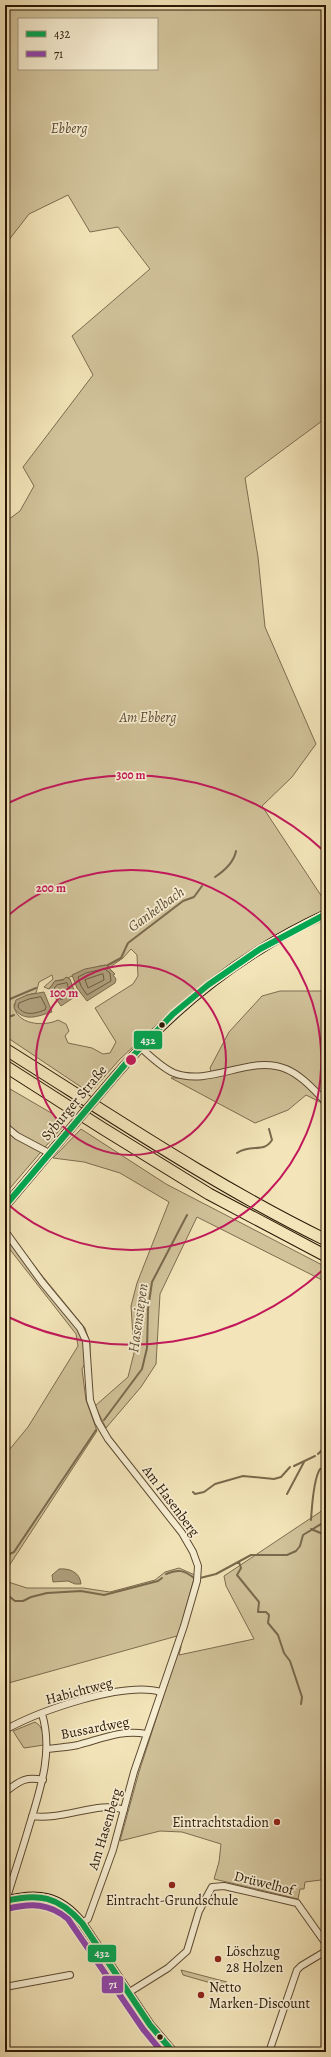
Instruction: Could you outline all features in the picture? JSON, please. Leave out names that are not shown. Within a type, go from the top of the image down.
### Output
[{"type":"highway","points":[[5,1049],[169,1152],[261,1205],[326,1240]]},
{"type":"highway","points":[[5,1066],[238,1210],[326,1256]]},
{"type":"highway","points":[[5,1072],[52,1096]]},
{"type":"street","name":"Syburger Straße","points":[[5,1206],[140,1047],[186,1002],[233,966],[287,933],[326,914]]},
{"type":"street","points":[[140,1047],[170,1071],[180,1074],[199,1076],[254,1067],[280,1067],[298,1076],[326,1102]]},
{"type":"street","points":[[5,1126],[18,1136],[49,1153]]},
{"type":"street","name":"Am Hasenberg","points":[[5,1231],[42,1282],[80,1328],[86,1342],[90,1400],[98,1422],[108,1439],[182,1533],[197,1562],[198,1573],[191,1603],[146,1734],[113,1850],[88,1919],[82,1923]]},
{"type":"street","name":"Habichtweg","points":[[5,1730],[42,1714],[99,1696],[147,1689],[161,1692]]},
{"type":"street","points":[[42,1714],[46,1730],[47,1749],[43,1780],[6,1901],[30,1896],[46,1897],[69,1909],[82,1923],[155,2032],[173,2052]]},
{"type":"street","name":"Bussardweg","points":[[47,1749],[79,1744],[114,1735],[139,1732],[146,1734]]},
{"type":"street","points":[[5,1792],[30,1777],[43,1780]]},
{"type":"street","points":[[32,1816],[54,1817],[106,1807],[124,1810]]},
{"type":"street","name":"Drüwelhof","points":[[128,1993],[151,1979],[183,1956],[190,1945],[199,1911],[212,1887],[224,1886],[297,1903],[326,1944]]},
{"type":"street","points":[[269,2052],[297,1970],[301,1966],[326,1952]]},
{"type":"street","points":[[5,1987],[70,1975]]},
{"type":"green space","name":"Am Ebberg","points":[[5,5],[326,5],[326,418],[245,478],[258,557],[265,627],[316,744],[292,777],[262,806],[326,903],[326,912],[207,984],[149,1032],[120,1059],[90,1093],[5,1036],[5,522],[20,511],[34,486],[23,467],[93,375],[72,336],[150,269],[118,227],[90,232],[68,195],[29,214],[5,245]],"holes":[[[131,949],[137,955],[138,976],[133,984],[95,1008],[116,1042],[110,1053],[103,1054],[92,1048],[68,1043],[65,1036],[69,1031],[66,1024],[58,1020],[38,1024],[25,1020],[19,1016],[16,1011],[14,1004],[27,995],[36,993],[39,982],[52,975],[53,979],[44,987],[49,989],[55,981],[92,968],[106,965],[110,967],[123,958]]]},
{"type":"green space","points":[[280,991],[326,991],[326,1109],[320,1102],[306,1095],[288,1110],[255,1123],[171,1078],[213,1077],[210,1068],[229,1032],[262,996]]},
{"type":"green space","points":[[5,1086],[53,1114],[64,1125],[5,1194]]},
{"type":"green space","points":[[81,1129],[166,1184],[326,1267],[326,1282],[197,1217],[160,1294],[156,1364],[141,1387],[106,1428],[95,1406],[128,1377],[134,1353],[131,1306],[137,1283],[169,1202],[120,1173],[84,1162],[53,1158]]},
{"type":"green space","points":[[12,1236],[85,1328],[90,1343],[90,1355],[82,1369],[86,1400],[97,1431],[5,1572],[5,1455],[28,1427],[78,1346],[76,1334],[8,1247]]},
{"type":"green space","points":[[326,1508],[326,1862],[321,1880],[305,1882],[304,1889],[300,1889],[298,1899],[214,1879],[219,1862],[221,1844],[182,1832],[160,1831],[120,1841],[139,1772],[179,1648],[177,1636],[5,1684],[5,1581],[27,1588],[83,1588],[110,1592],[155,1580],[165,1572],[179,1568],[195,1575],[179,1633],[181,1647],[179,1655],[254,1639],[226,1586],[224,1576]]},
{"type":"green space","points":[[35,1722],[42,1729],[44,1745],[24,1748],[13,1731]]},
{"type":"green space","points":[[181,1970],[227,1982],[225,1987],[183,1975]]},
{"type":"water","points":[[106,965],[115,974],[113,975],[116,979],[115,983],[87,1001],[77,988],[72,975],[85,969]]},
{"type":"water","points":[[66,977],[70,979],[76,996],[61,1006],[49,989],[55,981],[63,980]]},
{"type":"water","points":[[44,992],[52,1012],[27,1017],[22,1016],[14,1008],[16,1000],[27,995]]},
{"type":"water","points":[[59,1569],[70,1570],[79,1576],[81,1584],[75,1584],[68,1581],[53,1582],[52,1575]]},
{"type":"waterway","name":"Gankelbach","points":[[215,877],[228,866],[236,851]]},
{"type":"waterway","name":"Gankelbach","points":[[108,965],[121,958],[128,943],[183,901],[194,897],[202,886]]},
{"type":"waterway","name":"Gankelbach","points":[[5,1009],[10,999],[36,988]]},
{"type":"waterway","name":"Gankelbach","points":[[5,1017],[14,1015]]},
{"type":"waterway","name":"Hasensiepen","points":[[237,1153],[242,1150],[265,1147],[272,1140],[269,1129]]},
{"type":"waterway","name":"Hasensiepen","points":[[104,1420],[142,1369],[147,1348],[148,1309],[152,1282],[187,1215]]},
{"type":"waterway","name":"Hasensiepen","points":[[5,1556],[14,1552],[96,1430]]},
{"type":"waterway","points":[[318,1454],[326,1446]]},
{"type":"waterway","points":[[294,1466],[315,1456]]},
{"type":"waterway","points":[[287,1494],[304,1462]]},
{"type":"waterway","points":[[193,1492],[195,1494],[204,1492],[215,1484],[243,1476],[274,1479],[281,1477],[290,1467]]},
{"type":"waterway","points":[[311,1520],[313,1494],[316,1480],[320,1469],[326,1468]]},
{"type":"waterway","points":[[200,1578],[216,1574],[251,1555],[287,1555],[296,1551],[300,1546],[303,1535],[326,1521]]},
{"type":"waterway","points":[[311,1529],[323,1534]]},
{"type":"waterway","points":[[239,1562],[241,1568],[237,1575],[259,1602],[258,1612],[266,1612],[269,1615],[268,1623],[278,1635],[284,1653],[290,1661],[302,1697],[301,1704]]},
{"type":"waterway","points":[[166,1574],[174,1571],[181,1571],[194,1578]]},
{"type":"waterway","points":[[5,1593],[15,1601],[23,1601],[31,1597],[47,1593],[81,1591],[104,1595],[158,1581],[162,1578]]},
{"type":"transit line","name":"432","points":[[5,1206],[128,1061],[173,1014],[208,985],[260,949],[326,914]]},
{"type":"transit line","name":"432","points":[[5,1901],[28,1897],[38,1897],[56,1902],[73,1914],[82,1923],[150,2025],[173,2052]]},
{"type":"transit line","name":"71","points":[[7,1909],[32,1905],[47,1907],[68,1919],[143,2029],[162,2052]]},
{"type":"place","name":"Eintrachtstadion","points":[[277,1822]]},
{"type":"place","name":"Eintracht-Grundschule","points":[[172,1885]]},
{"type":"place","name":"Löschzug 28 Holzen","points":[[218,1959]]},
{"type":"place","name":"Netto Marken-Discount","points":[[201,1995]]},
{"type":"park label","name":"Ebberg","points":[[69,128]]}]
